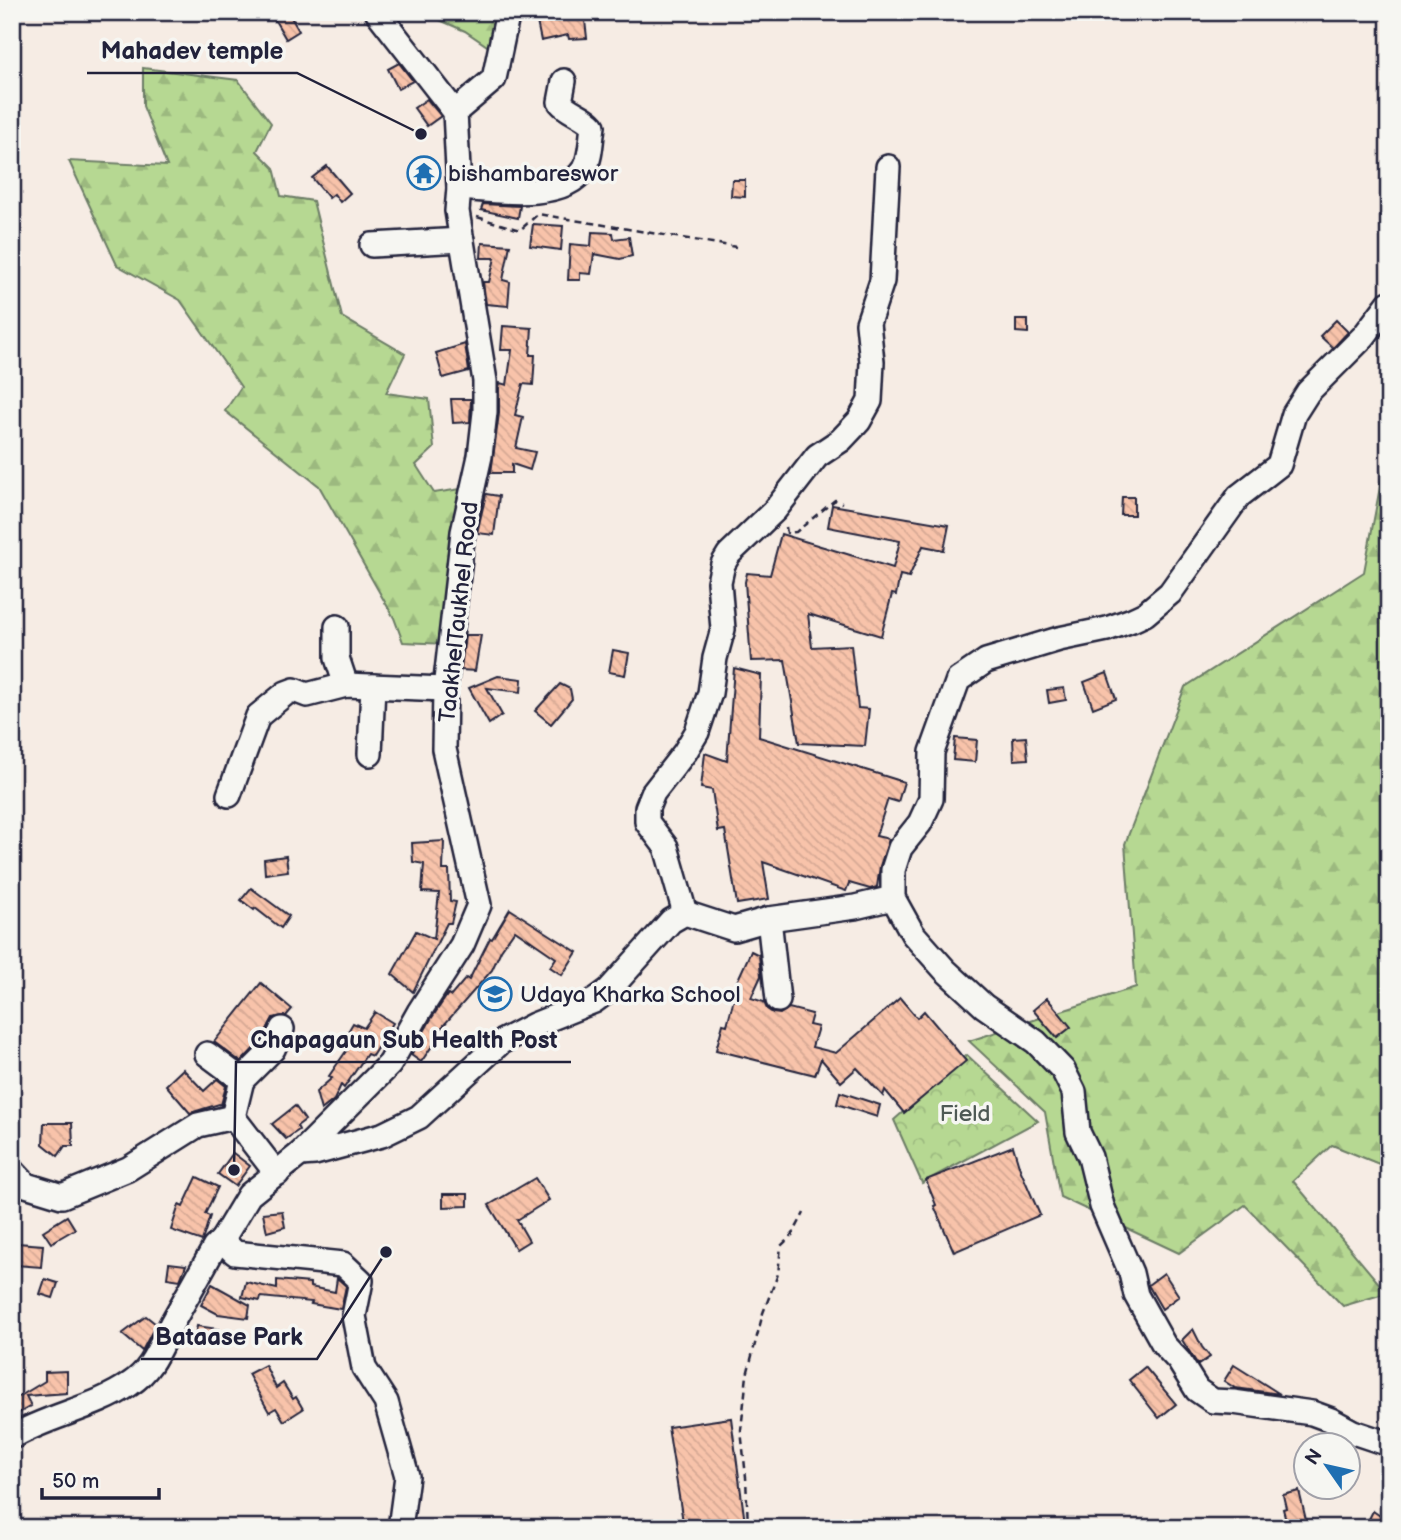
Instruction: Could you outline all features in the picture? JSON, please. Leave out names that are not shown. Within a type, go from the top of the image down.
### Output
[{"type":"street","points":[[377,12],[455,112],[494,79],[508,12]]},
{"type":"street","points":[[458,199],[539,192],[576,178],[586,167],[593,127],[587,119],[560,102],[564,81]]},
{"type":"street","name":"TaakhelTaukhel Road","points":[[12,1437],[31,1426],[130,1384],[155,1360],[169,1328],[214,1248],[222,1240],[249,1195],[300,1154],[390,1064],[419,1012],[462,945],[479,905],[444,749],[446,689],[463,532],[480,456],[485,412],[485,381],[462,240],[455,112]]},
{"type":"street","points":[[685,913],[666,847],[647,822],[647,808],[653,793],[691,742],[702,719],[723,629],[719,582],[723,564],[729,554],[775,510],[817,456],[841,440],[859,421],[870,401],[872,362],[868,323],[882,281],[888,166]]},
{"type":"street","points":[[372,245],[462,240]]},
{"type":"street","points":[[1389,303],[1364,336],[1308,392],[1294,414],[1279,466],[1239,496],[1170,593],[1145,614],[1132,620],[986,662],[958,680],[932,752],[931,799],[920,823],[900,848],[893,870],[892,898],[913,934],[945,970],[984,1006],[1036,1042],[1063,1070],[1074,1092],[1078,1132],[1090,1157],[1102,1206],[1131,1273],[1136,1295],[1164,1345],[1179,1361],[1196,1390],[1213,1401],[1312,1413],[1353,1432],[1389,1444]]},
{"type":"street","points":[[337,627],[337,659],[346,685]]},
{"type":"street","points":[[229,795],[258,716],[286,693],[294,690],[307,695],[346,685],[446,689]]},
{"type":"street","points":[[370,754],[373,686]]},
{"type":"street","points":[[300,1154],[315,1153],[382,1135],[419,1117],[501,1042],[534,1025],[594,1001],[609,990],[671,921],[685,913],[734,929],[769,919],[855,907],[892,898]]},
{"type":"street","points":[[769,919],[778,1000]]},
{"type":"street","points":[[233,1117],[242,1080],[272,1049],[282,1029]]},
{"type":"street","points":[[207,1054],[242,1080]]},
{"type":"street","points":[[12,1170],[26,1185],[62,1196],[128,1169],[198,1125],[233,1117]]},
{"type":"street","points":[[233,1117],[277,1174]]},
{"type":"street","points":[[222,1240],[235,1253],[343,1264],[361,1281],[354,1316],[364,1368],[386,1402],[407,1476],[400,1528]]},
{"type":"path","points":[[458,199],[520,230],[538,214],[736,247]]},
{"type":"path","points":[[785,529],[790,534],[796,532],[835,500],[842,503]]},
{"type":"path","points":[[748,1528],[741,1430],[747,1375],[763,1313],[778,1274],[781,1247],[793,1234],[804,1213]]},
{"type":"green space","points":[[421,12],[502,12],[496,52],[465,31]]},
{"type":"green space","points":[[143,68],[238,80],[271,123],[257,151],[274,168],[281,196],[313,201],[342,317],[405,354],[386,393],[429,399],[434,448],[416,465],[434,493],[468,488],[446,644],[403,642],[394,618],[319,486],[225,411],[241,387],[180,300],[117,265],[69,161],[167,166],[143,106]]},
{"type":"green space","points":[[1389,439],[1389,1168],[1332,1145],[1293,1181],[1387,1293],[1343,1306],[1245,1205],[1179,1253],[1060,1197],[1045,1112],[969,1041],[1136,987],[1125,844],[1185,687],[1364,572]]},
{"type":"green space","name":"Field","points":[[967,1055],[1038,1121],[922,1183],[894,1120]]},
{"type":"building","points":[[270,12],[288,12],[299,31],[286,39]]},
{"type":"building","points":[[535,12],[584,12],[587,38],[569,39],[568,35],[541,41]]},
{"type":"building","points":[[399,63],[413,81],[398,89],[388,69]]},
{"type":"building","points":[[427,99],[441,116],[427,126],[414,108]]},
{"type":"building","points":[[327,166],[350,193],[340,202],[334,194],[329,198],[312,178]]},
{"type":"building","points":[[732,180],[745,180],[745,197],[731,196]]},
{"type":"building","points":[[483,204],[520,206],[518,218],[481,210]]},
{"type":"building","points":[[533,224],[563,226],[561,250],[530,246]]},
{"type":"building","points":[[592,232],[613,233],[614,239],[629,237],[632,256],[620,259],[594,254],[591,274],[580,273],[580,280],[568,280],[570,244],[591,246]]},
{"type":"building","points":[[482,243],[510,245],[503,280],[510,282],[508,306],[486,304],[483,282],[489,282],[495,258],[481,258]]},
{"type":"building","points":[[1016,320],[1028,320],[1028,333],[1016,332]]},
{"type":"building","points":[[1336,320],[1348,332],[1333,348],[1320,336]]},
{"type":"building","points":[[503,326],[532,328],[530,355],[535,355],[533,385],[523,384],[515,415],[523,417],[516,448],[535,452],[530,470],[512,464],[512,473],[491,473],[499,413],[499,387],[500,383],[507,385],[512,350],[501,350]]},
{"type":"building","points":[[465,344],[469,371],[443,378],[436,353]]},
{"type":"building","points":[[451,399],[471,399],[470,422],[453,423]]},
{"type":"building","points":[[486,494],[499,496],[494,535],[477,533]]},
{"type":"building","points":[[1122,497],[1134,497],[1134,515],[1121,515]]},
{"type":"building","points":[[832,505],[949,525],[944,550],[923,546],[909,577],[900,575],[896,595],[892,594],[881,636],[808,614],[812,647],[851,645],[858,708],[869,709],[865,746],[799,743],[785,660],[751,661],[745,582],[747,573],[770,575],[781,534],[893,568],[900,541],[828,527]]},
{"type":"building","points":[[465,635],[481,635],[475,671],[461,670]]},
{"type":"building","points":[[613,650],[629,653],[625,675],[609,672]]},
{"type":"building","points":[[734,668],[761,675],[759,737],[904,782],[898,802],[888,799],[876,836],[889,839],[880,866],[877,887],[870,889],[849,883],[846,891],[763,862],[769,899],[737,904],[725,830],[718,831],[712,790],[701,788],[705,753],[727,761]]},
{"type":"building","points":[[1107,673],[1116,699],[1093,708],[1084,682]]},
{"type":"building","points":[[498,676],[522,679],[521,692],[487,688],[502,715],[489,724],[469,688]]},
{"type":"building","points":[[560,684],[570,689],[572,699],[551,724],[535,711]]},
{"type":"building","points":[[1064,688],[1066,700],[1049,703],[1047,690]]},
{"type":"building","points":[[1026,737],[1028,759],[1014,760],[1013,738]]},
{"type":"building","points":[[955,738],[977,740],[975,762],[953,760]]},
{"type":"building","points":[[444,841],[443,870],[449,870],[450,901],[456,902],[451,923],[447,923],[413,992],[392,974],[416,931],[434,939],[439,893],[422,892],[424,864],[413,862],[412,843]]},
{"type":"building","points":[[286,856],[288,871],[265,874],[264,859]]},
{"type":"building","points":[[251,888],[289,916],[281,928],[241,900]]},
{"type":"building","points":[[510,909],[577,952],[562,975],[550,967],[556,958],[515,930],[501,950],[492,970],[436,1034],[439,1036],[421,1062],[411,1055],[431,1019],[448,994],[451,996],[466,978],[469,980],[490,938],[492,939]]},
{"type":"building","points":[[751,951],[759,955],[761,976],[751,998],[764,1002],[767,1009],[773,1013],[780,1014],[789,1008],[812,1014],[809,1025],[818,1027],[812,1047],[836,1053],[900,998],[917,1018],[924,1011],[966,1061],[904,1113],[885,1090],[883,1096],[857,1068],[841,1082],[821,1059],[815,1075],[716,1050],[723,1024],[727,1025],[737,987],[735,986]]},
{"type":"building","points":[[261,983],[292,1009],[286,1016],[273,1018],[261,1041],[241,1062],[214,1042]]},
{"type":"building","points":[[1047,998],[1071,1027],[1057,1038],[1033,1010]]},
{"type":"building","points":[[375,1012],[393,1023],[372,1056],[367,1054],[344,1088],[341,1085],[334,1100],[321,1110],[316,1092],[332,1078],[329,1076],[351,1044],[343,1040],[353,1023],[364,1028]]},
{"type":"building","points":[[183,1069],[204,1091],[217,1079],[226,1086],[221,1105],[190,1113],[166,1085]]},
{"type":"building","points":[[840,1092],[880,1105],[877,1117],[837,1104]]},
{"type":"building","points":[[295,1106],[305,1120],[297,1126],[299,1130],[286,1139],[272,1124]]},
{"type":"building","points":[[44,1123],[72,1123],[73,1146],[65,1146],[58,1156],[43,1144]]},
{"type":"building","points":[[1013,1146],[1040,1215],[954,1252],[926,1180]]},
{"type":"building","points":[[233,1153],[250,1166],[235,1186],[218,1174]]},
{"type":"building","points":[[197,1177],[218,1187],[205,1214],[210,1216],[202,1241],[171,1230],[179,1205],[183,1207]]},
{"type":"building","points":[[535,1178],[549,1200],[517,1220],[529,1241],[516,1249],[489,1205]]},
{"type":"building","points":[[443,1194],[468,1194],[468,1206],[443,1207]]},
{"type":"building","points":[[282,1211],[285,1227],[267,1232],[263,1213]]},
{"type":"building","points":[[67,1216],[75,1229],[51,1243],[43,1231]]},
{"type":"building","points":[[17,1243],[43,1245],[41,1267],[16,1265]]},
{"type":"building","points":[[169,1263],[186,1265],[180,1280],[167,1278]]},
{"type":"building","points":[[1164,1273],[1179,1296],[1162,1309],[1148,1285]]},
{"type":"building","points":[[337,1278],[346,1286],[341,1309],[311,1304],[312,1302],[261,1297],[260,1301],[242,1297],[246,1282],[277,1289],[277,1280],[310,1283],[310,1287],[335,1292]]},
{"type":"building","points":[[45,1279],[58,1283],[53,1298],[40,1294]]},
{"type":"building","points":[[212,1284],[250,1305],[248,1318],[218,1314],[201,1305]]},
{"type":"building","points":[[146,1316],[156,1324],[142,1351],[122,1334]]},
{"type":"building","points":[[197,1326],[218,1329],[215,1346],[194,1342]]},
{"type":"building","points":[[1193,1329],[1210,1357],[1198,1365],[1182,1340]]},
{"type":"building","points":[[265,1365],[276,1388],[283,1383],[303,1409],[284,1421],[276,1408],[269,1412],[248,1374]]},
{"type":"building","points":[[1234,1365],[1280,1394],[1235,1388],[1224,1381]]},
{"type":"building","points":[[1145,1367],[1176,1404],[1159,1418],[1129,1380]]},
{"type":"building","points":[[67,1371],[67,1393],[26,1396],[31,1406],[12,1417],[12,1401],[45,1381],[45,1372]]},
{"type":"building","points":[[731,1418],[745,1523],[711,1528],[684,1528],[668,1427]]},
{"type":"building","points":[[1292,1493],[1292,1502],[1302,1502],[1308,1528],[1291,1528],[1290,1523],[1287,1524],[1283,1495]]},
{"type":"building","points":[[1373,1511],[1389,1522],[1389,1528],[1375,1528],[1367,1523]]},
{"type":"place","name":"Mahadev temple","points":[[421,134]]},
{"type":"place","name":"bishambareswor","points":[[424,173]]},
{"type":"place","name":"Udaya Kharka School","points":[[495,994]]},
{"type":"place","name":"Chapagaun Sub Health Post","points":[[234,1170]]},
{"type":"place","name":"Bataase Park","points":[[386,1252]]}]
